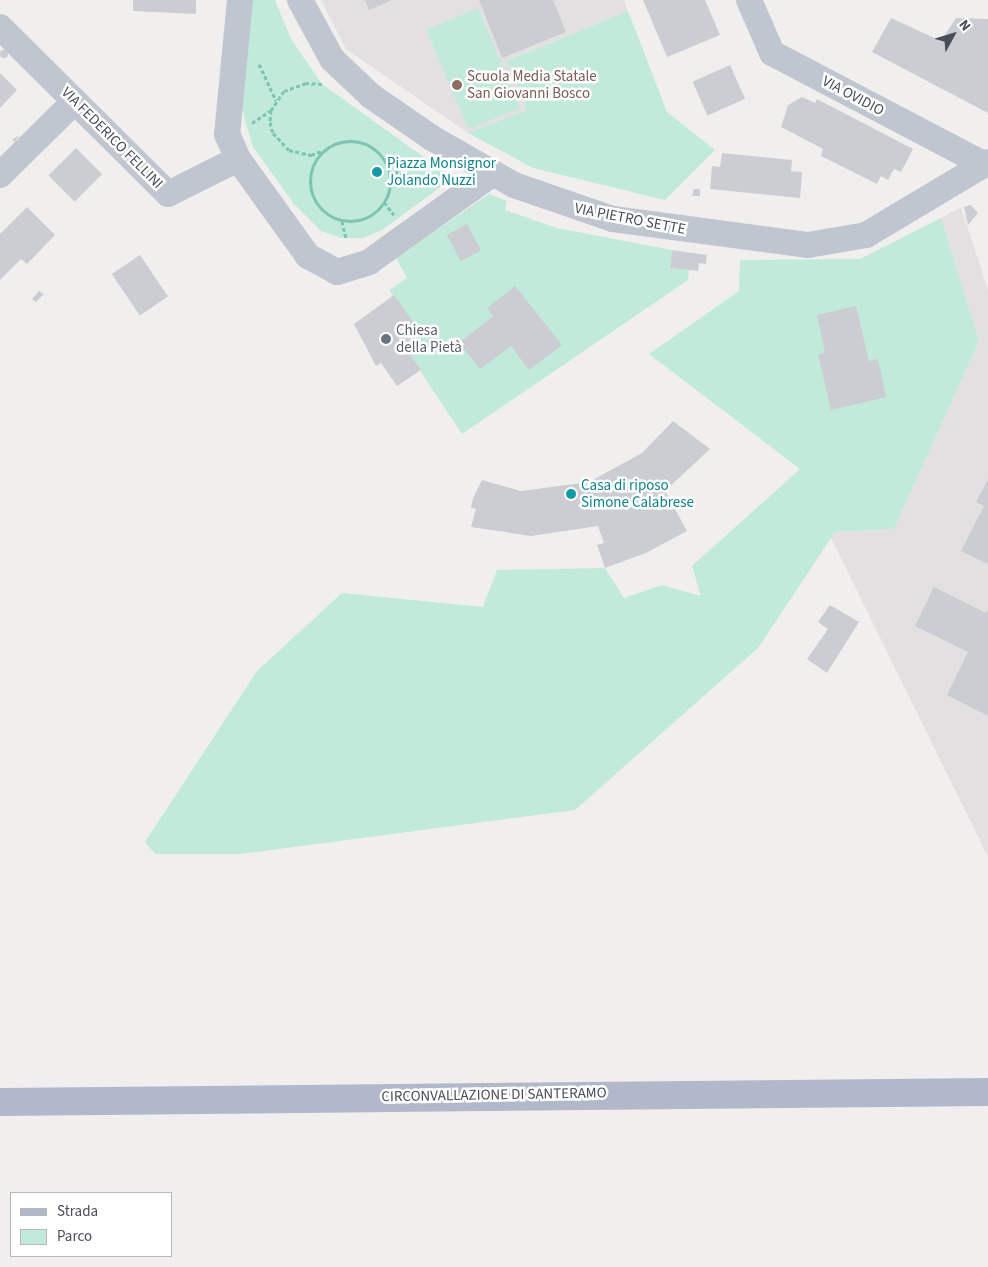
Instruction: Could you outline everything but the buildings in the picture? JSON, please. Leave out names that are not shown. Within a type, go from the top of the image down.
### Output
[{"type":"main road","name":"CIRCONVALLAZIONE DI SANTERAMO","points":[[0,1102],[988,1092]]},
{"type":"street","points":[[240,0],[227,134],[238,159],[308,256],[337,272],[369,262],[492,174]]},
{"type":"street","name":"VIA PIETRO SETTE","points":[[300,0],[332,59],[371,96],[492,174],[560,204],[613,218],[808,245],[866,236],[986,164]]},
{"type":"street","name":"VIA OVIDIO","points":[[749,0],[772,53],[986,164]]},
{"type":"street","name":"VIA FEDERICO FELLINI","points":[[0,27],[168,194],[238,159]]},
{"type":"street","points":[[0,175],[75,101]]},
{"type":"path","points":[[247,126],[271,110],[280,95],[294,86],[322,84]]},
{"type":"path","points":[[271,110],[273,133],[289,150],[311,155],[339,143],[365,144],[376,151],[388,170],[390,186],[384,202],[368,217],[342,221],[330,216],[313,196],[312,170],[327,149]]},
{"type":"path","points":[[388,170],[446,185]]},
{"type":"path","points":[[384,202],[398,219]]},
{"type":"path","points":[[342,221],[346,238]]},
{"type":"shaded area","name":"Scuola Media Statale San Giovanni Bosco","points":[[321,0],[624,0],[628,11],[507,61],[528,110],[468,133],[346,49]]},
{"type":"shaded area","points":[[961,207],[988,290],[988,857],[831,538],[835,532],[894,529],[979,341],[941,218]]},
{"type":"green space","points":[[242,0],[275,0],[291,39],[322,84],[453,178],[382,230],[363,238],[341,238],[321,231],[294,204],[253,147],[240,103]]},
{"type":"green space","points":[[478,8],[520,107],[469,129],[426,30]]},
{"type":"green space","points":[[628,11],[667,112],[715,150],[665,200],[533,168],[468,133],[527,110],[507,61]]},
{"type":"green space","points":[[489,194],[507,201],[505,210],[557,228],[672,250],[670,268],[689,270],[688,280],[462,434],[405,348],[405,334],[416,326],[389,290],[407,278],[396,258]]},
{"type":"green space","points":[[941,218],[979,341],[894,529],[835,532],[758,648],[575,810],[240,854],[155,854],[145,842],[257,671],[342,593],[483,607],[497,570],[605,568],[624,598],[662,585],[701,596],[692,566],[800,469],[649,354],[739,291],[740,260],[860,259]]},
{"type":"place","name":"Scuola Media Statale San Giovanni Bosco","points":[[457,85]]},
{"type":"place","name":"Piazza Monsignor Jolando Nuzzi","points":[[377,172]]},
{"type":"place","name":"Chiesa della Pietà","points":[[386,339]]},
{"type":"place","name":"Casa di riposo Simone Calabrese","points":[[571,494]]}]
